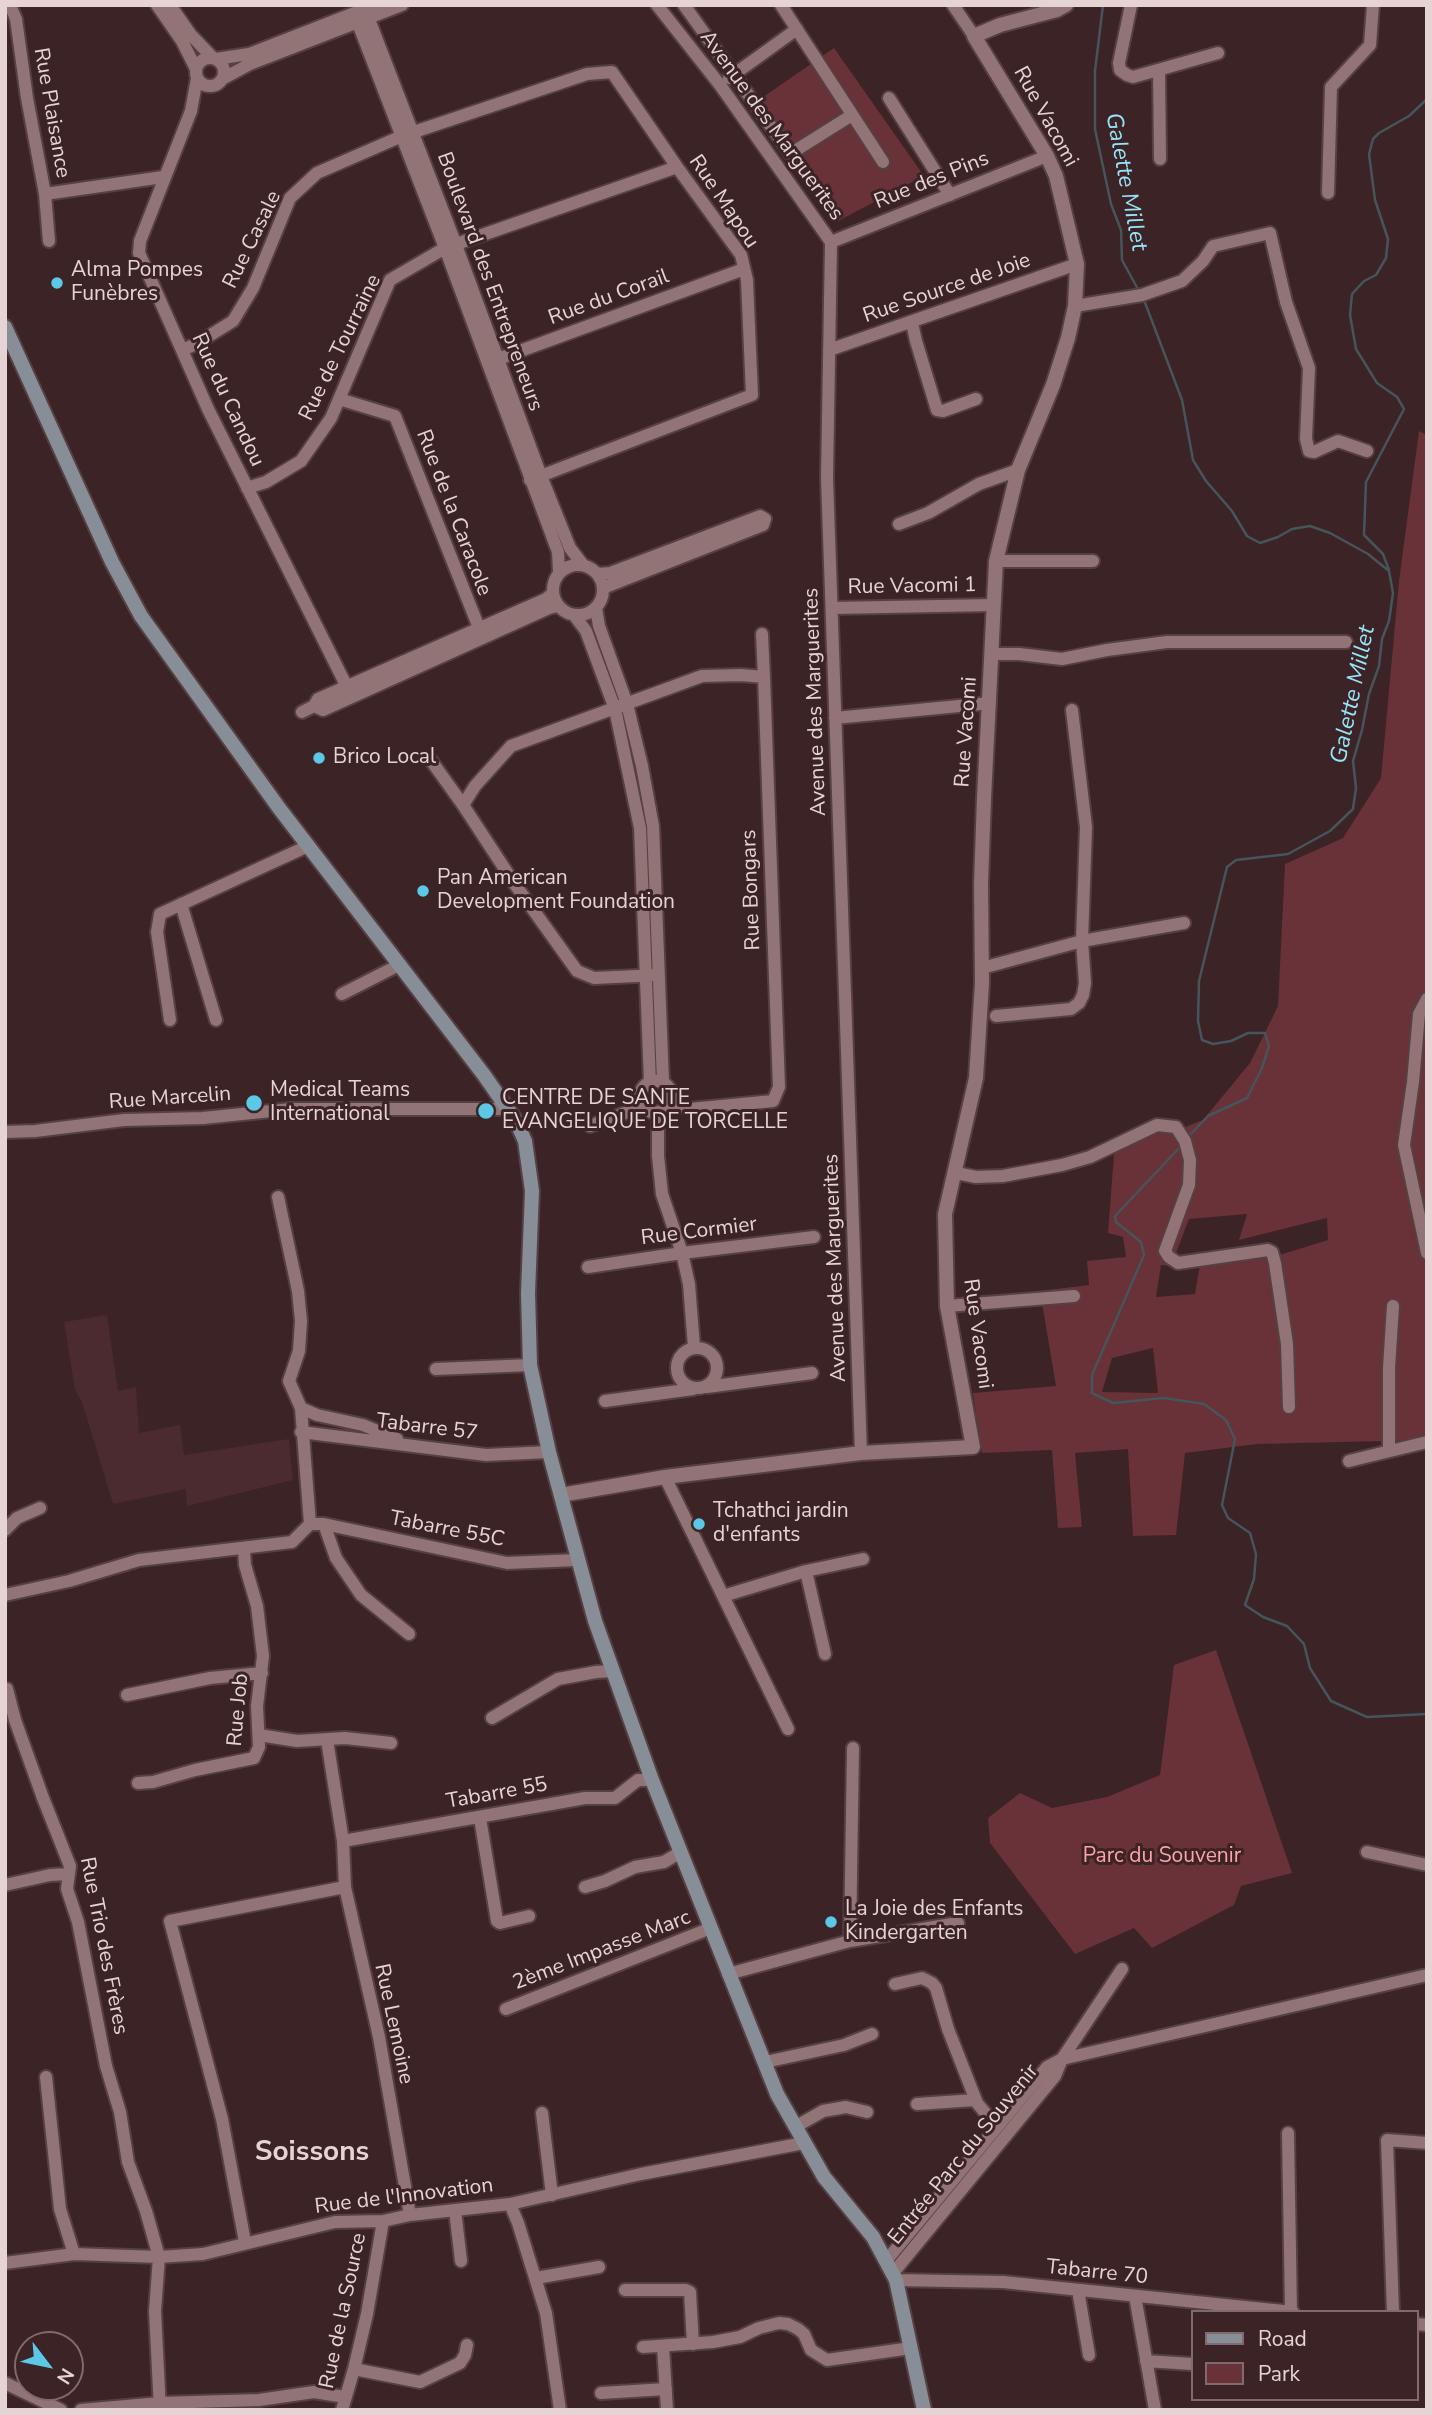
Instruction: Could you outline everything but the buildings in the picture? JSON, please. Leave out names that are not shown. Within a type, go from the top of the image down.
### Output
[{"type":"main road","points":[[5,327],[113,562],[141,616],[308,846],[484,1075],[516,1121],[525,1141],[532,1191],[528,1293],[530,1365],[549,1451],[595,1621],[652,1780],[777,2094],[824,2177],[873,2237],[892,2271],[924,2410]]},
{"type":"street","name":"Rue Plaisance","points":[[10,5],[16,19],[45,194],[163,177]]},
{"type":"street","points":[[157,5],[224,69],[217,82]]},
{"type":"street","points":[[170,5],[202,83],[217,82],[250,64],[364,14]]},
{"type":"street","points":[[197,73],[202,60],[248,54],[364,14],[402,5]]},
{"type":"street","name":"Avenue des Marguerites","points":[[657,5],[720,85],[831,242],[827,478],[861,1453]]},
{"type":"street","points":[[684,5],[792,157],[852,114]]},
{"type":"street","points":[[781,5],[883,162]]},
{"type":"street","points":[[953,5],[974,36],[1000,25],[1057,10],[1066,5]]},
{"type":"street","points":[[1130,5],[1119,63],[1121,69],[1133,77],[1218,53]]},
{"type":"street","points":[[1328,193],[1331,87],[1370,45],[1373,5]]},
{"type":"street","name":"Boulevard des Entrepreneurs","points":[[364,14],[535,478],[558,552],[559,572]]},
{"type":"street","points":[[720,85],[797,29]]},
{"type":"street","name":"Rue Vacomi","points":[[861,1453],[973,1447],[947,1306],[945,1214],[976,1077],[982,968],[981,884],[996,561],[1018,470],[1053,385],[1075,306],[1077,264],[1056,176],[1047,156],[974,36]]},
{"type":"street","points":[[1159,70],[1160,159]]},
{"type":"street","name":"Rue Mapou","points":[[407,134],[587,74],[612,72],[741,255],[752,395],[535,478]]},
{"type":"street","name":"Rue du Candou","points":[[197,73],[191,111],[163,177],[140,241],[139,254],[247,488],[349,691]]},
{"type":"street","name":"Rue du Candou","points":[[191,111],[217,82]]},
{"type":"street","points":[[888,99],[950,195]]},
{"type":"street","name":"Rue Casale","points":[[182,350],[197,344],[233,321],[253,288],[290,198],[317,173],[407,134]]},
{"type":"street","name":"Rue des Pins","points":[[831,242],[1047,156]]},
{"type":"street","name":"Rue de Tourraine","points":[[247,488],[266,482],[301,461],[331,418],[390,280],[450,246],[677,167]]},
{"type":"street","points":[[45,194],[49,241]]},
{"type":"street","points":[[1075,306],[1142,295],[1182,281],[1203,261],[1213,246],[1268,232],[1272,234],[1286,302],[1309,368],[1309,451],[1314,452],[1338,442],[1367,451]]},
{"type":"street","name":"Rue Source de Joie","points":[[829,350],[1077,264]]},
{"type":"street","name":"Rue du Corail","points":[[492,361],[744,269]]},
{"type":"street","points":[[912,323],[937,410],[943,411],[976,399]]},
{"type":"street","name":"Rue de la Caracole","points":[[339,399],[395,416],[480,633]]},
{"type":"street","points":[[899,524],[928,513],[979,484],[1018,470]]},
{"type":"street","name":"Boulevard des Entrepreneurs","points":[[535,478],[570,548],[583,565]]},
{"type":"street","points":[[598,575],[610,573],[760,516],[765,517],[763,525],[603,588]]},
{"type":"street","points":[[996,561],[1093,561]]},
{"type":"street","points":[[583,565],[598,575],[603,588],[602,598],[596,608],[586,614],[574,615],[558,606],[552,593],[554,580],[559,572],[570,566],[583,565]]},
{"type":"street","points":[[308,709],[323,710],[349,691],[480,633],[546,599],[552,593]]},
{"type":"street","name":"Rue Vacomi 1","points":[[832,608],[993,605]]},
{"type":"street","points":[[480,633],[558,606]]},
{"type":"street","points":[[596,608],[621,707],[642,766],[653,826],[651,975],[657,1082]]},
{"type":"street","points":[[574,615],[586,631],[621,707]]},
{"type":"street","name":"Rue Bongars","points":[[670,1104],[690,1109],[773,1101],[779,1087],[762,634]]},
{"type":"street","points":[[993,654],[1019,654],[1062,660],[1107,650],[1167,642],[1346,642]]},
{"type":"street","points":[[463,805],[475,786],[511,746],[702,676],[741,674],[764,677]]},
{"type":"street","points":[[835,718],[990,703]]},
{"type":"street","points":[[996,1016],[1071,1009],[1079,1003],[1085,982],[1082,941],[1086,827],[1072,710]]},
{"type":"street","points":[[430,759],[577,971],[594,978],[651,975]]},
{"type":"street","points":[[170,1020],[157,925],[160,914],[308,846]]},
{"type":"street","points":[[181,904],[215,1020]]},
{"type":"street","points":[[982,968],[1082,941],[1184,923]]},
{"type":"street","points":[[342,994],[399,965]]},
{"type":"street","points":[[1427,999],[1419,1014],[1404,1145],[1427,1253]]},
{"type":"street","points":[[657,1082],[671,1091],[670,1104],[658,1112],[648,1111],[644,1107],[641,1094],[657,1082]]},
{"type":"street","points":[[590,1125],[644,1107]]},
{"type":"street","name":"Rue Marcelin","points":[[5,1132],[124,1120],[203,1118],[291,1109],[506,1109]]},
{"type":"street","points":[[658,1112],[658,1156],[662,1194],[682,1253],[693,1315],[694,1347]]},
{"type":"street","points":[[956,1173],[976,1177],[1003,1176],[1062,1165],[1090,1157],[1157,1125],[1176,1127],[1185,1141],[1190,1160],[1189,1185],[1166,1251],[1169,1258],[1178,1263],[1268,1250],[1272,1252],[1287,1344],[1289,1407]]},
{"type":"street","points":[[5,1595],[69,1581],[139,1560],[292,1542],[310,1524],[301,1408],[289,1381],[299,1351],[298,1291],[278,1197]]},
{"type":"street","name":"Rue Cormier","points":[[589,1267],[814,1237]]},
{"type":"street","points":[[947,1306],[1074,1296]]},
{"type":"street","points":[[1389,1450],[1389,1368],[1393,1307]]},
{"type":"street","points":[[693,1389],[683,1382],[677,1373],[676,1364],[680,1356],[694,1347],[711,1353],[717,1368],[730,1384]]},
{"type":"street","points":[[436,1369],[530,1365]]},
{"type":"street","points":[[707,1387],[717,1368]]},
{"type":"street","points":[[668,1393],[677,1373]]},
{"type":"street","points":[[605,1401],[812,1373]]},
{"type":"street","points":[[301,1408],[317,1415],[363,1425],[411,1444]]},
{"type":"street","name":"Tabarre 57","points":[[301,1432],[486,1455],[549,1451]]},
{"type":"street","points":[[1349,1461],[1427,1442]]},
{"type":"street","points":[[561,1495],[665,1478],[861,1453]]},
{"type":"street","points":[[665,1478],[788,1729]]},
{"type":"street","points":[[5,1530],[17,1518],[40,1508]]},
{"type":"street","name":"Tabarre 55C","points":[[310,1524],[324,1524],[508,1563],[577,1560]]},
{"type":"street","points":[[324,1524],[335,1558],[353,1585],[361,1595],[409,1634]]},
{"type":"street","name":"Rue Job","points":[[138,1783],[153,1782],[254,1758],[258,1747],[257,1706],[262,1672],[257,1606],[245,1565],[244,1549]]},
{"type":"street","points":[[723,1596],[806,1571],[863,1559]]},
{"type":"street","points":[[806,1571],[825,1654]]},
{"type":"street","points":[[492,1718],[558,1679],[613,1671]]},
{"type":"street","points":[[127,1695],[210,1678],[262,1672]]},
{"type":"street","name":"Rue Trio des Frères","points":[[5,1689],[70,1866],[67,1889],[78,1922],[106,2066],[120,2112],[128,2162],[159,2257]]},
{"type":"street","points":[[259,1735],[297,1741],[345,1738],[391,1743]]},
{"type":"street","name":"Rue Lemoine","points":[[327,1740],[343,1841],[345,1887],[379,2037],[410,2215]]},
{"type":"street","points":[[850,1941],[853,1748]]},
{"type":"street","name":"Tabarre 55","points":[[343,1841],[585,1798],[615,1798],[638,1780],[652,1780]]},
{"type":"street","points":[[480,1818],[497,1921],[500,1923],[529,1916]]},
{"type":"street","points":[[585,1886],[635,1867],[658,1864],[681,1852]]},
{"type":"street","points":[[1367,1852],[1427,1865]]},
{"type":"street","points":[[5,1885],[50,1875],[69,1874]]},
{"type":"street","points":[[245,2242],[222,2119],[170,1921],[345,1887]]},
{"type":"street","points":[[728,1974],[850,1941],[958,1923]]},
{"type":"street","name":"2ème Impasse Marc","points":[[506,2009],[711,1928]]},
{"type":"street","name":"Entrée Parc du Souvenir","points":[[892,2271],[1055,2076],[1062,2059],[1122,1969]]},
{"type":"street","points":[[1062,2059],[1427,1975]]},
{"type":"street","points":[[895,1984],[922,1978],[936,1988],[948,2029],[975,2099],[997,2127]]},
{"type":"street","points":[[765,2062],[844,2045],[872,2034]]},
{"type":"street","name":"Entrée Parc du Souvenir","points":[[892,2271],[997,2127],[1047,2067],[1062,2059]]},
{"type":"street","points":[[46,2077],[60,2209],[74,2255]]},
{"type":"street","points":[[917,2104],[975,2099]]},
{"type":"street","points":[[795,2127],[823,2111],[846,2107],[867,2112]]},
{"type":"street","points":[[542,2113],[552,2194]]},
{"type":"street","points":[[1288,2133],[1292,2310]]},
{"type":"street","points":[[1393,2310],[1387,2140],[1427,2143]]},
{"type":"street","name":"Rue de l'Innovation","points":[[5,2263],[74,2255],[159,2257],[204,2254],[335,2222],[383,2221],[410,2215],[510,2204],[804,2143]]},
{"type":"street","points":[[510,2204],[546,2313],[560,2410]]},
{"type":"street","points":[[455,2210],[461,2261]]},
{"type":"street","name":"Rue de la Source","points":[[344,2403],[367,2314],[383,2221]]},
{"type":"street","points":[[159,2257],[155,2311],[160,2406]]},
{"type":"street","points":[[536,2278],[599,2267]]},
{"type":"street","name":"Tabarre 70","points":[[892,2271],[1272,2310]]},
{"type":"street","points":[[625,2290],[690,2292],[693,2344]]},
{"type":"street","points":[[1079,2290],[1088,2355]]},
{"type":"street","points":[[1135,2296],[1155,2410]]},
{"type":"street","points":[[643,2347],[693,2344],[740,2337],[779,2323],[799,2329],[811,2350],[827,2360],[911,2348]]},
{"type":"street","points":[[354,2369],[420,2382],[460,2363],[467,2345]]},
{"type":"street","points":[[663,2346],[667,2410]]},
{"type":"street","points":[[1146,2361],[1190,2364]]},
{"type":"street","points":[[5,2383],[61,2410]]},
{"type":"street","points":[[601,2393],[666,2389]]},
{"type":"street","points":[[81,2410],[259,2400],[314,2392],[344,2403]]},
{"type":"shaded area","points":[[107,1315],[118,1391],[136,1387],[139,1433],[180,1425],[184,1455],[289,1439],[293,1480],[187,1506],[186,1489],[113,1504],[82,1402],[75,1390],[64,1322]]},
{"type":"green space","points":[[834,48],[924,176],[838,221],[756,102]]},
{"type":"green space","points":[[1419,431],[1427,435],[1427,1440],[1257,1444],[1185,1453],[1176,1535],[1133,1536],[1128,1449],[1075,1453],[1082,1527],[1058,1528],[1052,1450],[982,1453],[973,1393],[1056,1386],[1040,1291],[1089,1285],[1087,1261],[1126,1257],[1123,1237],[1108,1233],[1114,1154],[1150,1134],[1173,1132],[1203,1120],[1250,1063],[1278,1006],[1285,864],[1343,838],[1381,778],[1399,581]],"holes":[[[1247,1214],[1239,1240],[1327,1218],[1328,1240],[1273,1257],[1200,1264],[1195,1294],[1156,1297],[1161,1265],[1171,1266],[1189,1219]],[[1153,1348],[1158,1393],[1102,1392],[1112,1358]]]},
{"type":"green space","name":"Parc du Souvenir","points":[[1216,1650],[1292,1873],[1241,1886],[1234,1905],[1152,1948],[1134,1928],[1075,1954],[990,1843],[988,1818],[1020,1793],[1052,1808],[1107,1797],[1160,1775],[1174,1665]]},
{"type":"waterway","name":"Galette Millet","points":[[1103,5],[1095,71],[1095,129],[1111,204],[1121,230],[1122,260],[1139,291]]},
{"type":"waterway","points":[[1389,570],[1383,554],[1364,535],[1366,482],[1404,409],[1397,397],[1377,383],[1356,349],[1350,315],[1352,294],[1364,281],[1376,275],[1386,258],[1388,239],[1375,200],[1369,154],[1373,139],[1409,116],[1427,99]]},
{"type":"waterway","name":"Galette Millet","points":[[1144,300],[1182,400],[1193,460],[1206,481],[1232,511],[1247,536],[1260,543],[1292,529],[1310,526],[1330,533],[1368,554],[1389,571],[1393,593],[1389,621],[1382,639],[1379,666],[1369,694],[1353,761],[1356,788],[1353,809],[1330,831],[1288,854],[1236,860],[1227,867],[1199,981],[1198,1021],[1202,1040],[1213,1044],[1231,1041],[1248,1033],[1265,1033],[1269,1046],[1262,1068],[1247,1098],[1208,1116],[1188,1137]]},
{"type":"waterway","name":"Galette Millet","points":[[1182,1145],[1115,1216],[1116,1222],[1141,1242],[1144,1255],[1092,1375],[1092,1393],[1113,1403],[1164,1398],[1204,1404],[1226,1420],[1235,1439],[1222,1505],[1228,1518],[1250,1533],[1256,1554],[1254,1579],[1245,1605],[1263,1617],[1287,1626],[1304,1644],[1310,1668],[1331,1701],[1367,1717],[1427,1714]]},
{"type":"place","name":"Alma Pompes Funèbres","points":[[57,283]]},
{"type":"place","name":"Brico Local","points":[[319,758]]},
{"type":"place","name":"Pan American Development Foundation","points":[[423,891]]},
{"type":"place","name":"Medical Teams International","points":[[254,1103]]},
{"type":"place","name":"CENTRE DE SANTE EVANGELIQUE DE TORCELLE","points":[[486,1111]]},
{"type":"place","name":"Tchathci jardin d'enfants","points":[[699,1524]]},
{"type":"place","name":"La Joie des Enfants Kindergarten","points":[[831,1922]]},
{"type":"district","name":"Soissons","points":[[312,2153]]}]
